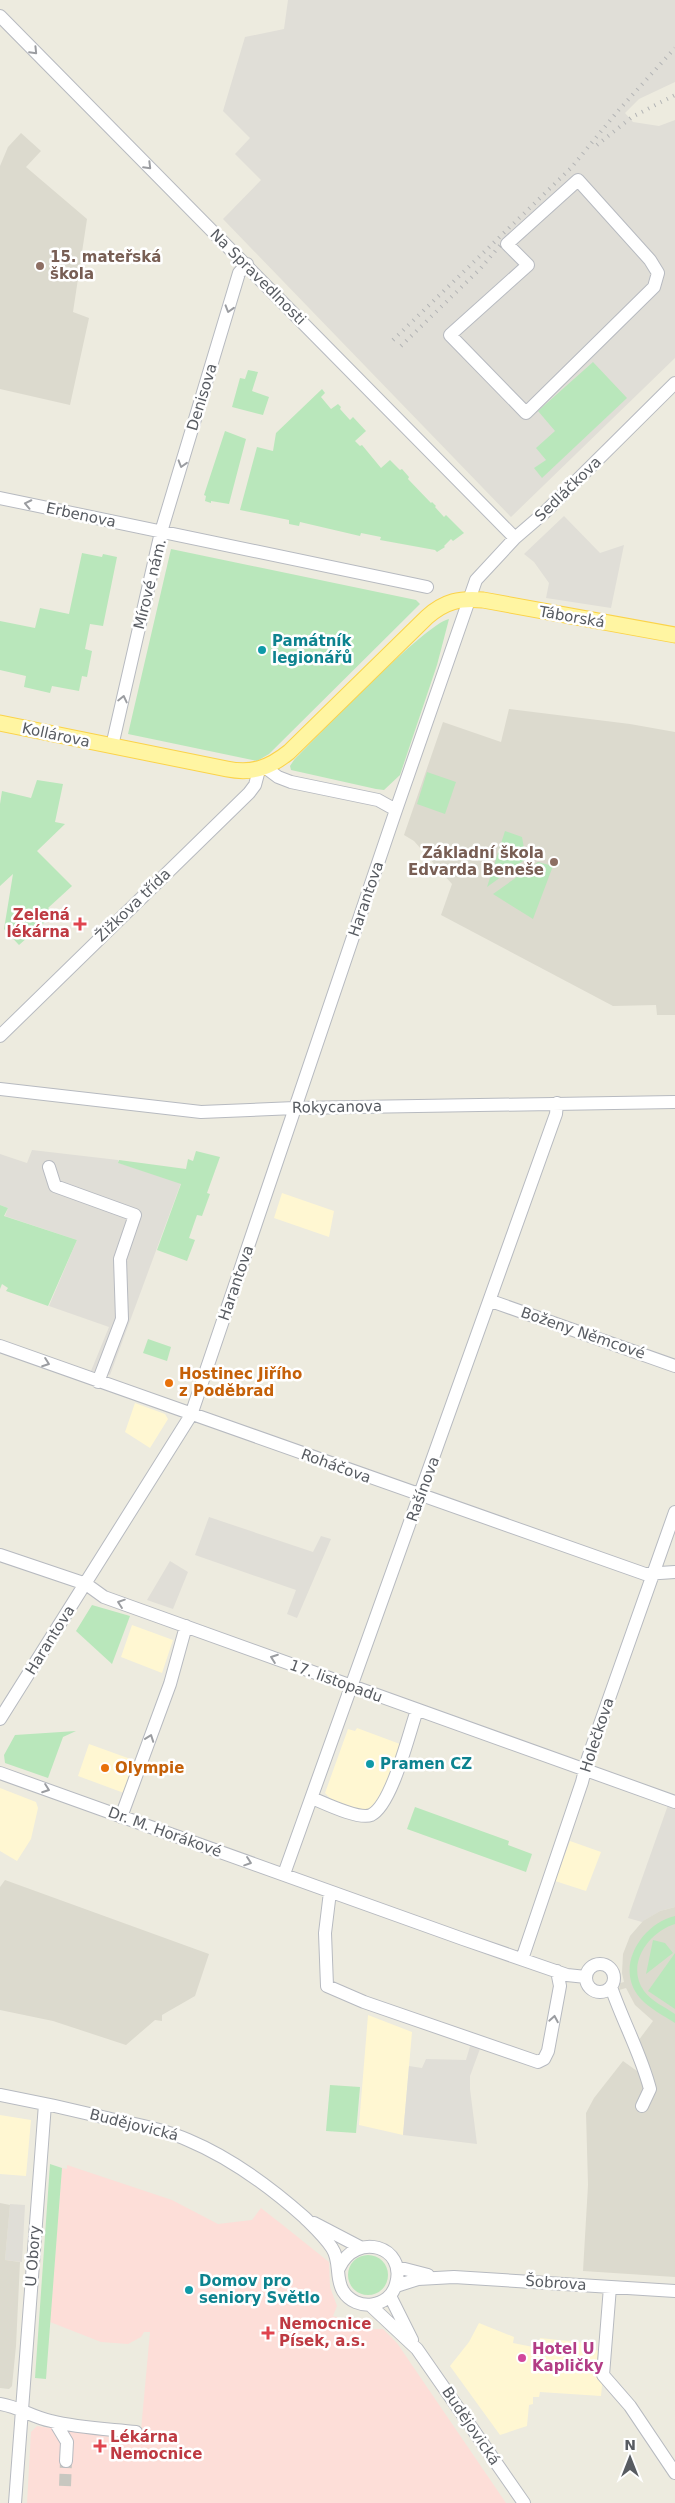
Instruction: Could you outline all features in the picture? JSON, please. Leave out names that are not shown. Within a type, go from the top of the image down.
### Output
[{"type":"main road","points":[[112,746],[236,771],[262,769],[289,752],[434,610],[450,601],[470,599]]},
{"type":"main road","name":"Táborská","points":[[470,599],[675,635]]},
{"type":"main road","name":"Kollárova","points":[[0,723],[112,746]]},
{"type":"street","name":"Na Spravedlnosti","points":[[0,16],[247,264],[515,538]]},
{"type":"street","points":[[578,180],[650,260],[658,273],[654,287],[526,413],[450,336],[528,265],[507,244],[578,180]]},
{"type":"street","name":"Denisova","points":[[161,532],[239,273],[247,264]]},
{"type":"street","name":"Sedláčkova","points":[[470,599],[480,574],[675,383]]},
{"type":"street","name":"Erbenova","points":[[0,498],[161,532]]},
{"type":"street","name":"Mírové nám.","points":[[112,746],[161,532],[427,587]]},
{"type":"street","points":[[262,769],[291,782],[378,800],[396,810],[470,599]]},
{"type":"street","name":"Žižkova třída","points":[[0,1036],[249,793],[262,769]]},
{"type":"street","name":"Harantova","points":[[0,1719],[191,1415],[396,810]]},
{"type":"street","name":"Rokycanova","points":[[0,1089],[201,1112],[295,1108],[675,1102]]},
{"type":"street","name":"Rašínova","points":[[284,1874],[491,1301],[556,1114],[556,1104]]},
{"type":"street","points":[[49,1167],[55,1186],[135,1215],[120,1259],[122,1319],[98,1382]]},
{"type":"street","name":"Boženy Němcové","points":[[491,1301],[675,1366]]},
{"type":"street","name":"Roháčova","points":[[0,1346],[420,1496],[652,1575],[675,1572]]},
{"type":"street","name":"Holečkova","points":[[522,1960],[585,1769],[675,1512]]},
{"type":"street","name":"17. listopadu","points":[[0,1555],[86,1584],[104,1597],[675,1802]]},
{"type":"street","points":[[122,1817],[170,1684],[186,1626]]},
{"type":"street","points":[[312,1798],[360,1816],[370,1816],[379,1809],[392,1787],[417,1710]]},
{"type":"street","name":"Dr. M. Horákové","points":[[0,1773],[522,1960],[578,1977],[586,1977],[589,1986],[597,1991],[611,1988]]},
{"type":"street","points":[[330,1892],[325,1933],[327,1986],[364,2002],[538,2062],[544,2059],[550,2040],[560,1986],[557,1971]]},
{"type":"street","points":[[586,1977],[594,1966],[606,1965],[614,1975],[611,1988],[644,2066],[650,2089],[642,2106]]},
{"type":"street","name":"Budějovická","points":[[0,2095],[156,2129],[187,2139],[232,2162],[262,2183],[304,2218],[331,2246],[337,2256],[339,2280],[342,2290],[350,2299],[359,2304],[370,2305],[417,2349],[524,2503]]},
{"type":"street","name":"U Obory","points":[[16,2503],[21,2408],[45,2104]]},
{"type":"street","name":"Budějovická","points":[[304,2218],[360,2247],[379,2248],[387,2253],[397,2267]]},
{"type":"street","points":[[339,2268],[343,2259],[351,2251],[360,2247]]},
{"type":"street","points":[[370,2305],[384,2300],[393,2291],[397,2267]]},
{"type":"street","name":"Šobrova","points":[[397,2267],[437,2277],[675,2290]]},
{"type":"street","name":"Šobrova","points":[[393,2291],[408,2281],[437,2277]]},
{"type":"street","points":[[610,2287],[603,2375],[630,2406],[675,2473]]},
{"type":"street","name":"Budějovická","points":[[393,2291],[417,2349]]},
{"type":"street","points":[[0,2404],[21,2408],[36,2418],[136,2432]]},
{"type":"street","points":[[56,2422],[67,2442],[66,2461]]},
{"type":"shaded area","points":[[288,0],[675,0],[675,82],[639,99],[625,113],[633,122],[659,126],[675,120],[675,358],[511,517],[223,219],[261,180],[235,154],[250,138],[223,111],[245,37],[284,29]]},
{"type":"shaded area","name":"15. mateřská škola","points":[[21,133],[41,151],[26,167],[87,219],[73,312],[89,318],[70,405],[0,389],[0,166],[8,147]]},
{"type":"shaded area","points":[[564,516],[600,553],[624,545],[611,608],[546,598],[549,583],[534,562],[524,554]]},
{"type":"shaded area","name":"Základní škola Edvarda Beneše","points":[[509,709],[630,724],[675,732],[675,1015],[657,1015],[656,1005],[613,1006],[441,915],[452,884],[414,841],[404,835],[443,722],[501,742]]},
{"type":"shaded area","points":[[32,1150],[118,1160],[119,1163],[181,1183],[110,1375],[91,1371],[109,1327],[49,1306],[77,1240],[5,1216],[8,1208],[0,1205],[0,1154],[27,1163]]},
{"type":"shaded area","points":[[282,1193],[334,1211],[329,1237],[274,1218]]},
{"type":"shaded area","points":[[135,1403],[165,1414],[168,1419],[150,1448],[125,1432]]},
{"type":"shaded area","points":[[209,1517],[313,1552],[321,1536],[331,1539],[297,1618],[287,1614],[296,1590],[195,1555]]},
{"type":"shaded area","points":[[170,1561],[188,1572],[173,1609],[147,1600]]},
{"type":"shaded area","points":[[132,1625],[173,1640],[162,1673],[121,1657]]},
{"type":"shaded area","points":[[357,1728],[400,1744],[380,1801],[372,1809],[363,1811],[334,1802],[325,1793],[348,1729],[355,1731]]},
{"type":"shaded area","name":"Olympie","points":[[89,1744],[136,1761],[124,1793],[78,1776]]},
{"type":"shaded area","points":[[0,1788],[36,1802],[38,1808],[31,1839],[17,1861],[0,1851]]},
{"type":"shaded area","points":[[668,1805],[675,1807],[675,1907],[660,1911],[642,1922],[628,1918]]},
{"type":"shaded area","points":[[570,1841],[601,1852],[586,1891],[555,1881]]},
{"type":"shaded area","points":[[5,1880],[209,1954],[195,1996],[162,2015],[162,2021],[155,2020],[126,2045],[53,2021],[0,2010],[0,1887]]},
{"type":"shaded area","points":[[675,1907],[675,2277],[583,2271],[588,2185],[586,2113],[594,2098],[623,2061],[637,2071],[639,2069],[638,2041],[653,2021],[635,2005],[626,1988],[619,1990],[620,1983],[624,1982],[622,1973],[623,1954],[630,1936],[643,1921],[660,1911]]},
{"type":"shaded area","points":[[368,2015],[412,2032],[403,2135],[359,2125]]},
{"type":"shaded area","points":[[471,2043],[481,2046],[470,2076],[477,2144],[403,2135],[409,2066],[422,2068],[426,2059],[466,2060]]},
{"type":"shaded area","points":[[0,2115],[31,2120],[26,2176],[0,2174]]},
{"type":"shaded area","name":"Nemocnice Písek, a.s.","points":[[67,2165],[172,2200],[218,2224],[252,2220],[261,2208],[329,2262],[330,2287],[337,2306],[333,2316],[337,2317],[339,2329],[383,2329],[397,2343],[506,2503],[27,2503],[31,2432],[37,2426],[140,2441],[150,2332],[144,2332],[141,2337],[128,2344],[101,2342],[50,2322],[62,2168],[67,2169]]},
{"type":"shaded area","points":[[0,2203],[10,2205],[5,2260],[20,2262],[16,2346],[12,2386],[9,2389],[0,2388]]},
{"type":"shaded area","points":[[10,2204],[25,2205],[22,2262],[5,2260]]},
{"type":"shaded area","points":[[479,2323],[514,2337],[513,2343],[538,2348],[540,2338],[595,2344],[595,2350],[605,2352],[601,2396],[540,2392],[539,2397],[533,2397],[533,2404],[529,2405],[527,2426],[500,2435],[450,2366],[469,2342]]},
{"type":"green space","points":[[593,362],[627,398],[542,478],[534,468],[546,460],[536,448],[555,431],[538,411]]},
{"type":"green space","points":[[248,370],[258,372],[252,391],[269,397],[263,415],[232,407],[240,378],[245,379]]},
{"type":"green space","points":[[322,389],[325,393],[321,397],[331,409],[338,404],[350,420],[353,417],[366,431],[355,441],[360,446],[362,445],[381,468],[390,460],[400,470],[402,469],[409,477],[408,479],[436,506],[444,517],[446,515],[464,533],[453,541],[451,539],[445,547],[437,552],[435,550],[380,540],[381,537],[361,533],[360,536],[300,522],[299,526],[289,524],[289,520],[240,510],[257,447],[273,451],[276,433]]},
{"type":"green space","points":[[225,431],[246,439],[229,504],[211,501],[211,503],[205,501],[206,496],[204,495]]},
{"type":"green space","points":[[171,549],[416,600],[420,604],[269,754],[257,761],[128,734]]},
{"type":"green space","points":[[82,553],[102,557],[103,554],[117,557],[103,626],[90,624],[85,649],[92,651],[87,677],[82,676],[79,691],[52,686],[50,693],[24,687],[26,676],[0,670],[0,621],[35,628],[40,608],[69,614]]},
{"type":"green space","points":[[449,619],[437,665],[400,775],[384,790],[291,770],[290,766],[294,760],[396,659],[418,639]]},
{"type":"green space","points":[[427,772],[456,782],[445,814],[417,804]]},
{"type":"green space","points":[[37,780],[63,784],[55,822],[65,824],[37,851],[72,886],[48,908],[54,914],[19,945],[4,929],[13,874],[0,886],[0,804],[2,791],[31,798]]},
{"type":"green space","points":[[505,831],[522,837],[526,859],[487,887]]},
{"type":"green space","points":[[538,862],[553,866],[533,919],[493,894]]},
{"type":"green space","points":[[196,1151],[220,1157],[207,1193],[210,1194],[202,1216],[197,1215],[189,1238],[195,1240],[187,1261],[157,1250],[181,1184],[118,1163],[119,1160],[186,1169],[188,1159],[193,1161]]},
{"type":"green space","points":[[0,1205],[8,1208],[4,1216],[77,1240],[48,1306],[6,1291],[8,1288],[2,1284],[0,1289]]},
{"type":"green space","points":[[148,1339],[171,1347],[167,1361],[143,1353]]},
{"type":"green space","points":[[92,1605],[130,1616],[112,1664],[76,1631]]},
{"type":"green space","points":[[76,1731],[63,1737],[48,1778],[5,1763],[4,1755],[15,1735]]},
{"type":"green space","points":[[415,1807],[509,1841],[508,1845],[532,1854],[526,1872],[407,1829]]},
{"type":"green space","points":[[675,1916],[675,1924],[657,1934],[643,1950],[637,1970],[639,1981],[644,1991],[654,2001],[675,2014],[675,2023],[640,1998],[633,1986],[630,1974],[631,1961],[635,1949],[642,1938],[652,1928]]},
{"type":"green space","points":[[653,1940],[665,1943],[673,1953],[646,1974]]},
{"type":"green space","points":[[675,1953],[675,2009],[648,1991]]},
{"type":"green space","points":[[330,2085],[360,2087],[356,2133],[326,2131]]},
{"type":"green space","points":[[50,2164],[62,2168],[46,2379],[35,2378]]},
{"type":"green space","points":[[364,2255],[372,2255],[379,2258],[385,2264],[388,2275],[385,2286],[379,2292],[372,2295],[364,2295],[357,2292],[351,2286],[348,2279],[348,2271],[351,2264],[357,2258]]},
{"type":"tunnel","points":[[65,2486],[66,2461]]},
{"type":"railway","points":[[393,340],[571,168],[617,112],[675,48]]},
{"type":"railway","points":[[597,145],[632,117],[675,95]]},
{"type":"railway","points":[[401,346],[480,269],[502,243]]},
{"type":"place","name":"15. mateřská škola","points":[[40,266]]},
{"type":"place","name":"Památník legionářů","points":[[262,650]]},
{"type":"place","name":"Základní škola Edvarda Beneše","points":[[554,862]]},
{"type":"place","name":"Zelená lékárna","points":[[80,924]]},
{"type":"place","name":"Hostinec Jiřího z Poděbrad","points":[[169,1383]]},
{"type":"place","name":"Pramen CZ","points":[[370,1764]]},
{"type":"place","name":"Olympie","points":[[105,1768]]},
{"type":"place","name":"Domov pro seniory Světlo","points":[[189,2290]]},
{"type":"place","name":"Nemocnice Písek, a.s.","points":[[268,2333]]},
{"type":"place","name":"Hotel U Kapličky","points":[[522,2358]]},
{"type":"place","name":"Lékárna Nemocnice","points":[[100,2446]]}]
